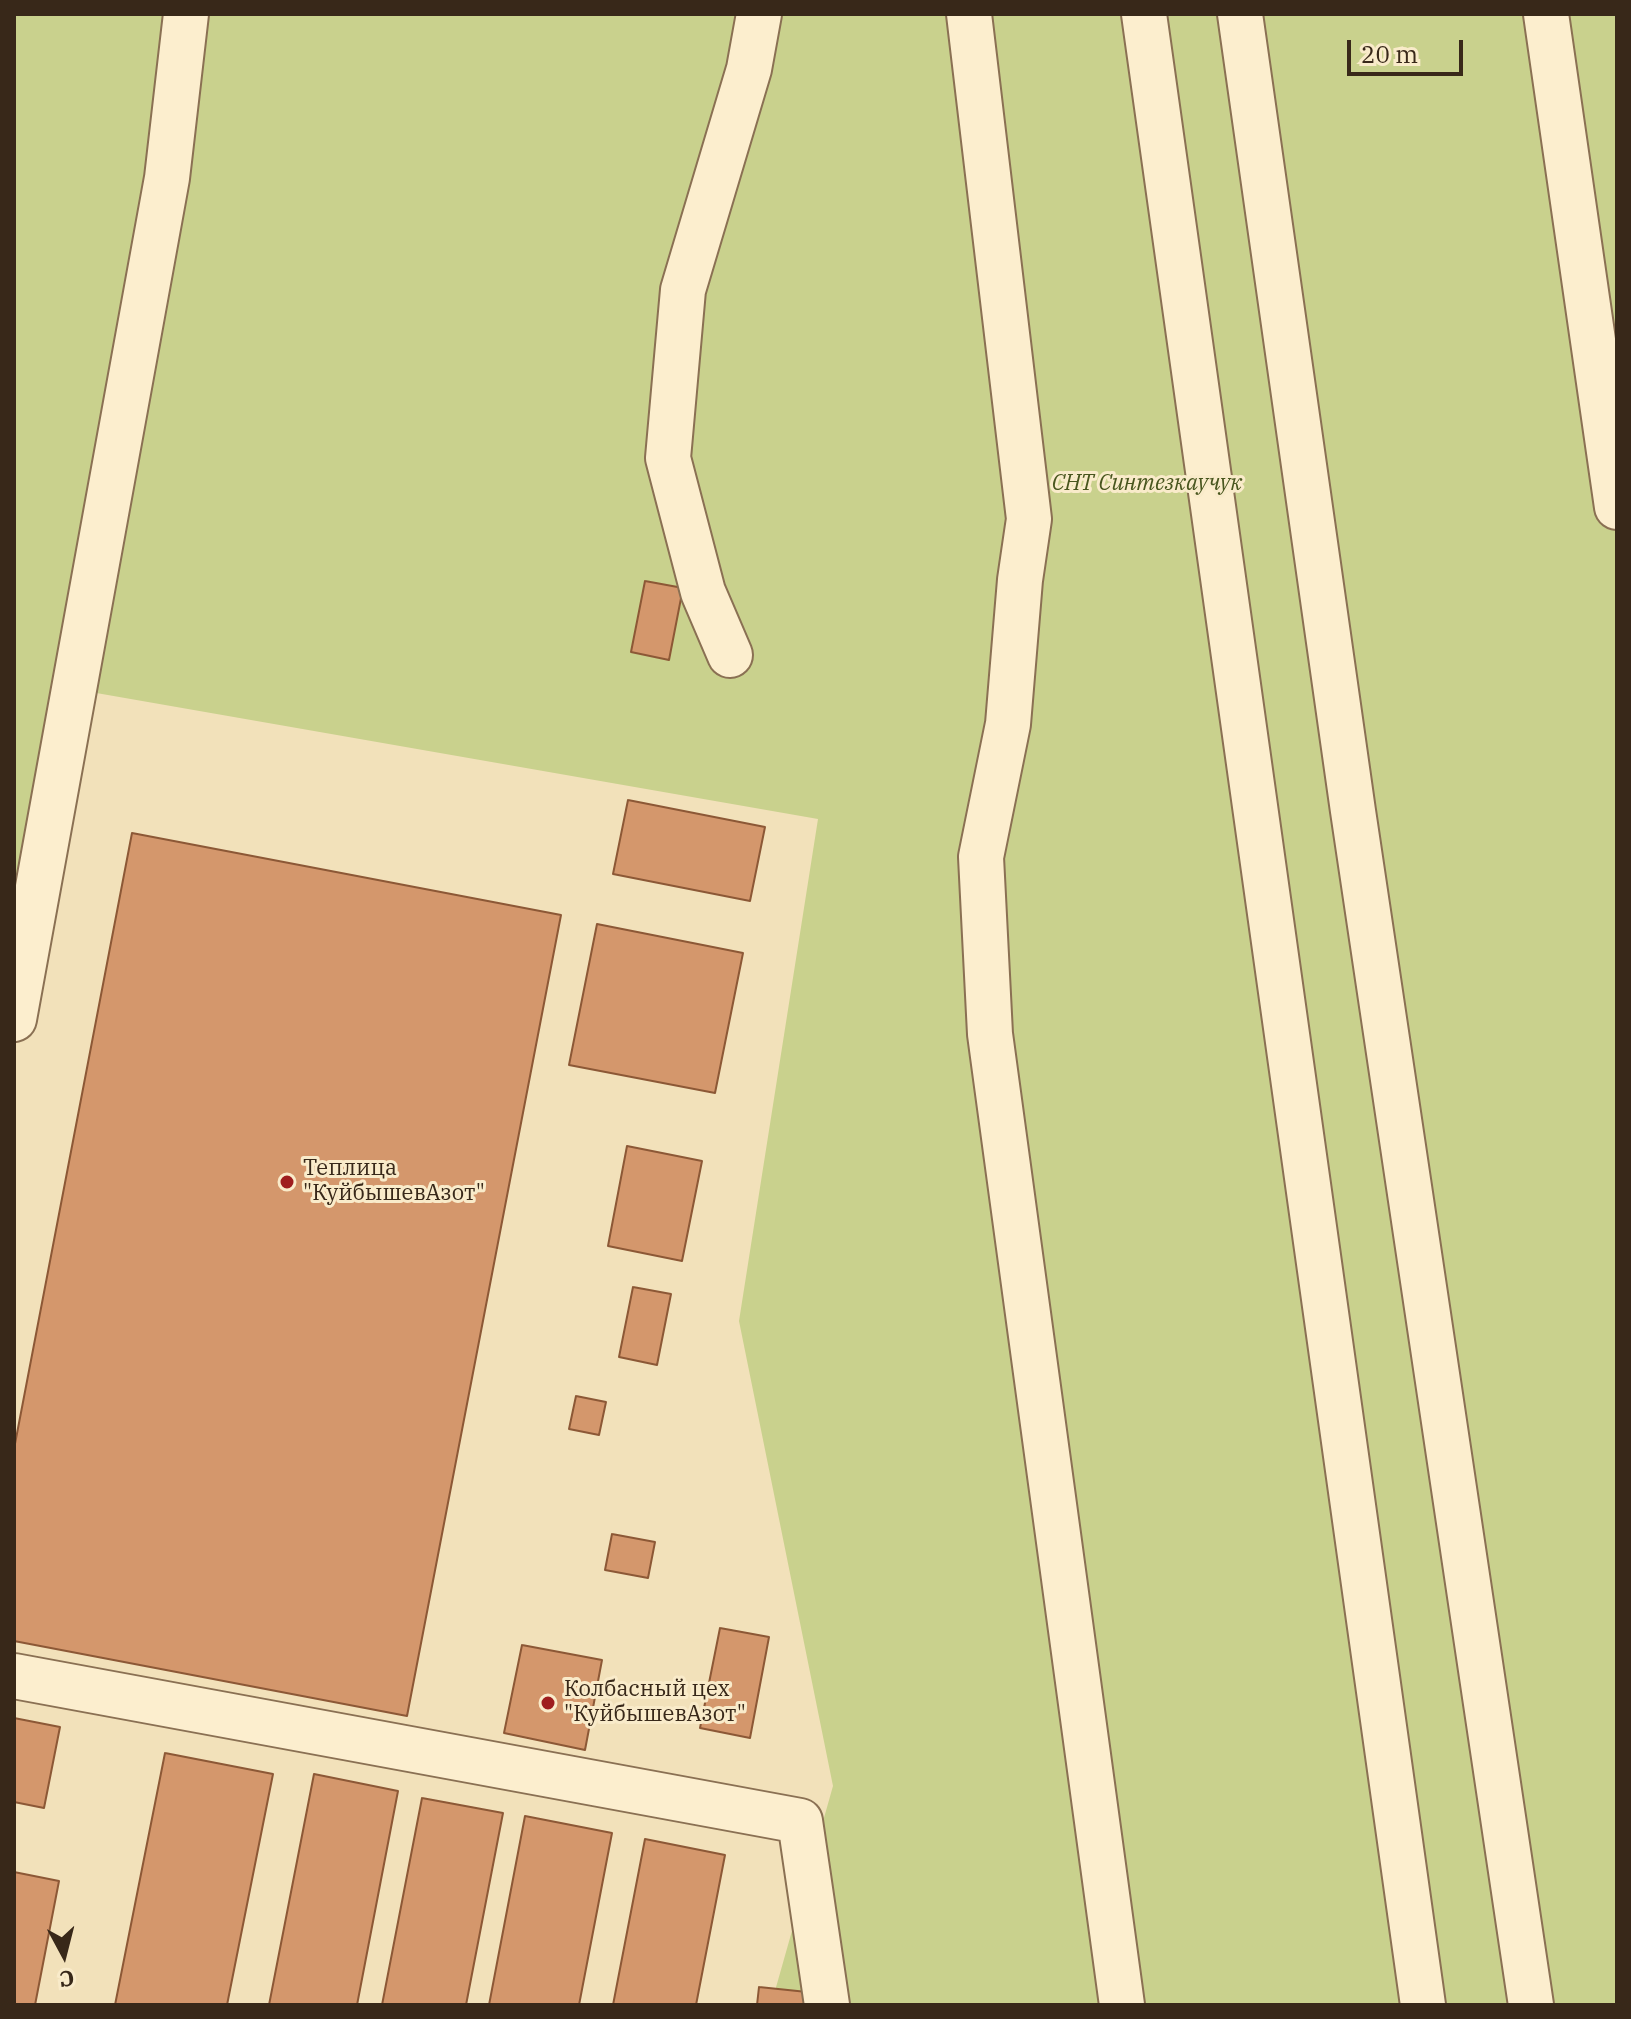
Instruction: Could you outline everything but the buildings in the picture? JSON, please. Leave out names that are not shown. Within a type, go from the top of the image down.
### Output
[{"type":"lane","points":[[14,1019],[167,178],[186,14]]},
{"type":"lane","points":[[730,655],[703,592],[668,458],[683,290],[749,69],[759,14]]},
{"type":"lane","points":[[969,14],[1029,519],[1020,580],[1008,724],[981,857],[990,1034],[1122,2005]]},
{"type":"lane","points":[[1144,14],[1423,2005]]},
{"type":"lane","points":[[1240,14],[1353,811],[1531,2005]]},
{"type":"lane","points":[[1546,14],[1617,507]]},
{"type":"lane","points":[[14,1676],[800,1821],[827,2005]]},
{"type":"green space","name":"СНТ Синтезкаучук","points":[[14,14],[1617,14],[1617,2005],[771,2005],[833,1786],[739,1321],[818,819],[62,687],[14,932]]},
{"type":"place","name":"Теплица \"КуйбышевАзот\"","points":[[287,1182]]},
{"type":"place","name":"Колбасный цех \"КуйбышевАзот\"","points":[[548,1703]]}]
